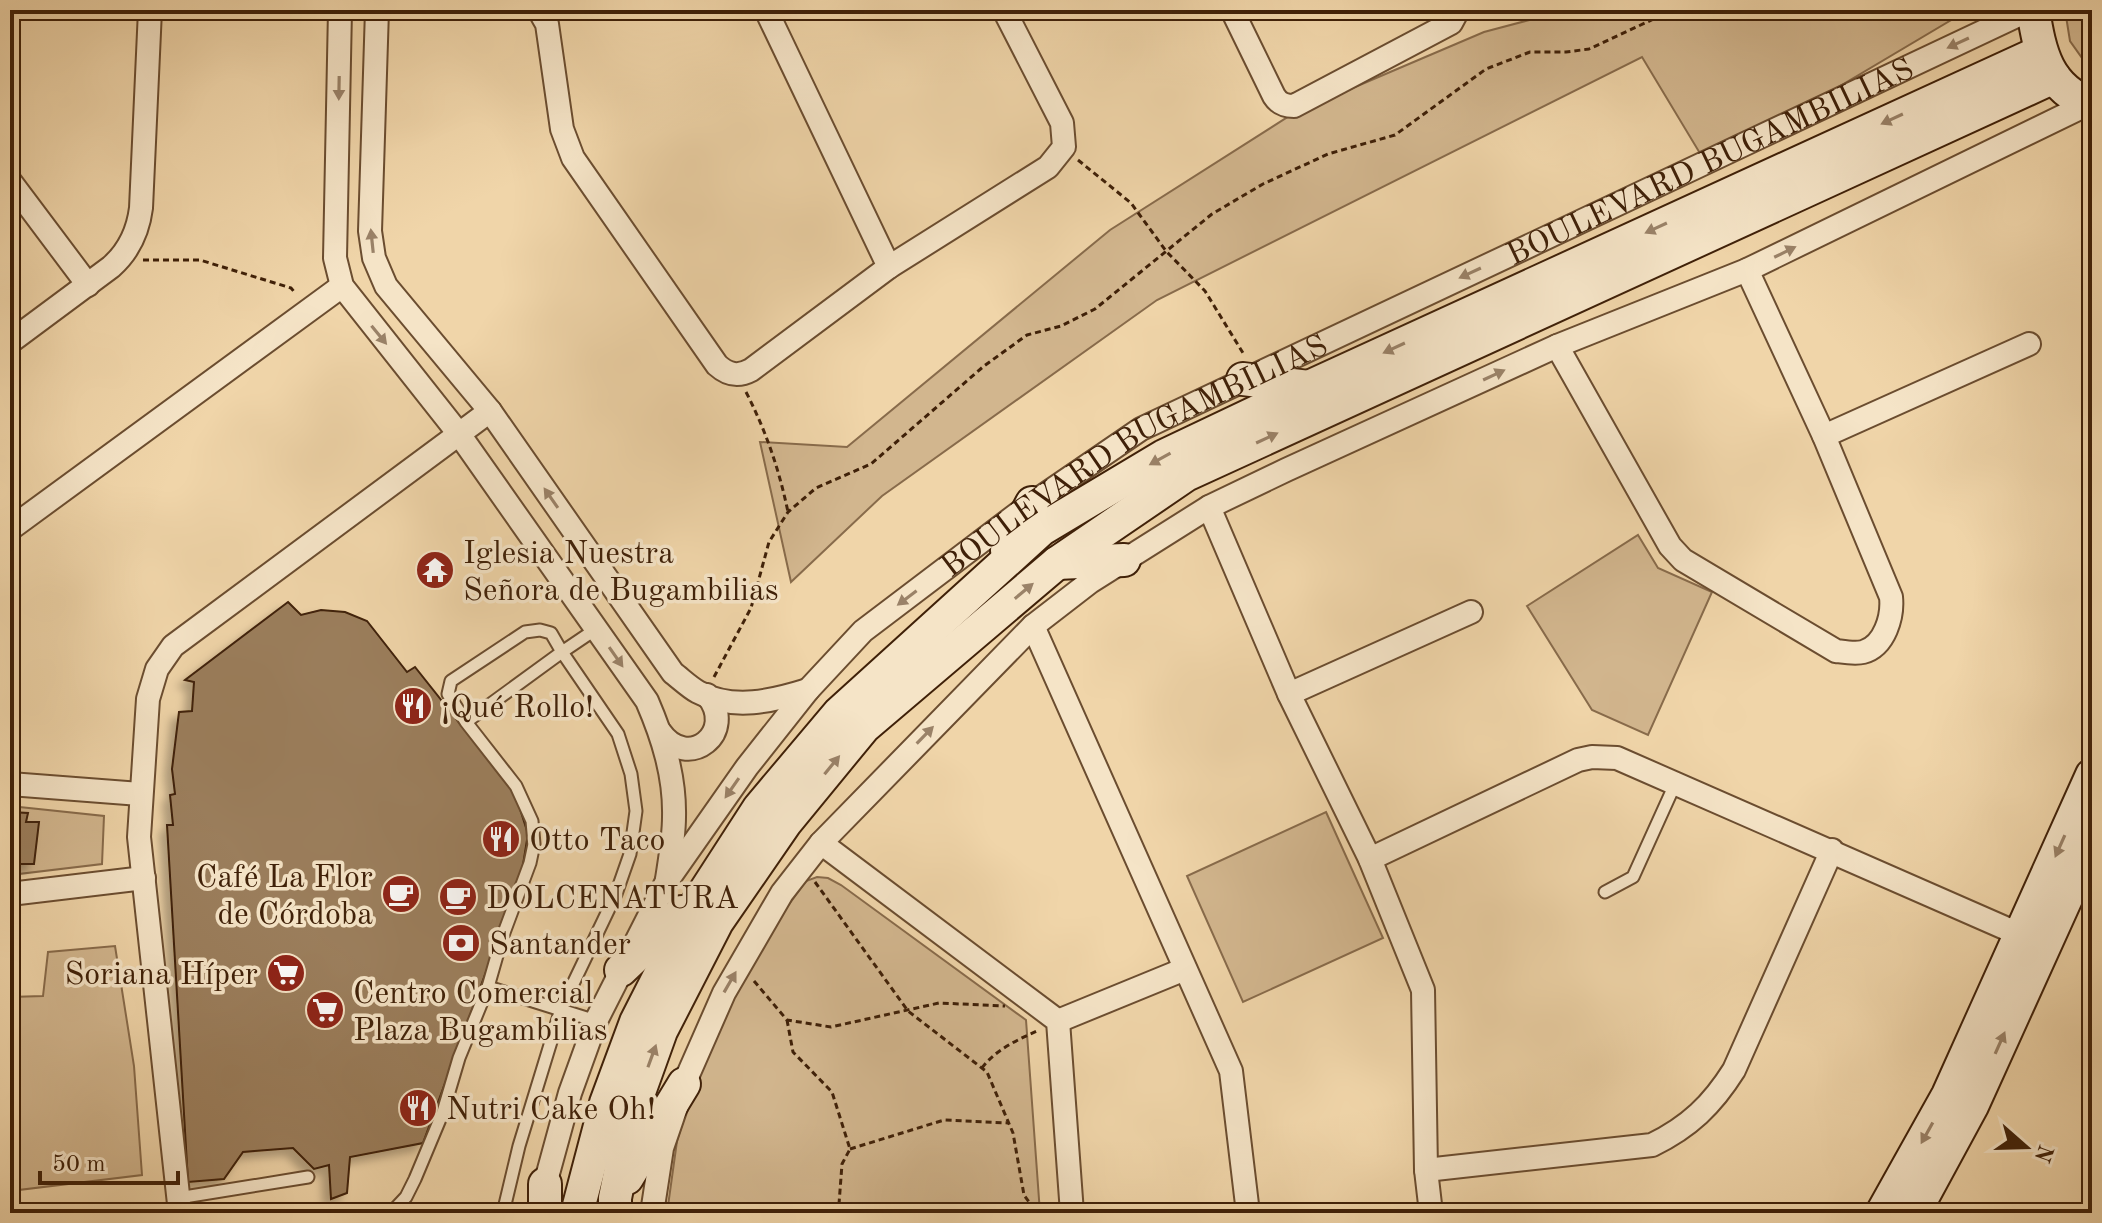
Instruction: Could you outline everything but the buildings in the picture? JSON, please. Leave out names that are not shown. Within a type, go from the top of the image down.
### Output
[{"type":"street","points":[[10,342],[88,285],[125,253],[136,233],[141,208],[150,10]]},
{"type":"street","points":[[340,10],[335,258],[342,286],[459,434],[647,701],[660,732],[670,771],[675,817],[667,881]]},
{"type":"street","points":[[377,10],[370,231],[374,258],[386,286],[490,411],[673,673],[697,691],[718,699],[768,703],[808,690]]},
{"type":"street","points":[[539,10],[547,24],[562,129],[573,158],[717,365],[738,375],[751,370],[889,267],[1048,167],[1064,147],[1062,123],[1004,10]]},
{"type":"street","points":[[766,10],[889,267]]},
{"type":"street","points":[[1232,10],[1274,96],[1288,106],[1294,106],[1451,23],[1458,10]]},
{"type":"street","points":[[2031,10],[2047,64],[2070,96],[2090,105]]},
{"type":"street","name":"BOULEVARD BUGAMBILIAS","points":[[543,1203],[570,1093],[596,1021],[667,881],[747,767],[808,690],[863,631],[1032,503],[1141,429],[2031,10]]},
{"type":"street","name":"BOULEVARD BUGAMBILIAS","points":[[577,1213],[606,1103],[636,1022],[693,910],[759,808],[839,713],[1042,529],[1164,456],[1309,387],[2047,64]]},
{"type":"street","name":"BOULEVARD BUGAMBILIAS","points":[[615,1205],[633,1109],[661,1031],[717,922],[786,822],[864,727],[1057,563],[1186,475],[2047,64]]},
{"type":"street","points":[[652,1213],[662,1148],[684,1084],[724,993],[782,893],[821,843],[1033,626],[1090,582],[1209,507],[1557,346],[1747,270],[2090,105]]},
{"type":"street","points":[[10,181],[88,285]]},
{"type":"street","points":[[1557,346],[1659,530],[1683,560],[1836,651],[1863,652],[1883,634],[1890,616],[1891,597],[1824,436],[1747,270]]},
{"type":"street","points":[[10,529],[342,286]]},
{"type":"street","points":[[1824,436],[2029,344]]},
{"type":"street","points":[[1249,376],[1309,387]]},
{"type":"street","points":[[179,1205],[139,837],[148,699],[157,669],[173,646],[490,411]]},
{"type":"street","points":[[998,569],[1032,503]]},
{"type":"street","points":[[1209,507],[1289,694],[1370,859],[1423,990],[1426,1170],[1431,1213]]},
{"type":"street","points":[[1057,563],[1124,560]]},
{"type":"street","points":[[1289,694],[1471,612]]},
{"type":"street","points":[[1033,626],[1231,1071],[1248,1213]]},
{"type":"street","points":[[660,732],[672,745],[681,748],[690,749],[707,742],[718,719],[713,702],[707,695]]},
{"type":"street","points":[[1370,859],[1578,760],[1592,757],[1629,761],[2021,935]]},
{"type":"street","points":[[1914,1213],[2021,935],[2092,775]]},
{"type":"street","points":[[10,784],[140,794]]},
{"type":"street","points":[[1882,1213],[1960,1100],[2092,841]]},
{"type":"street","points":[[821,843],[1058,1021],[1072,1213]]},
{"type":"street","points":[[1426,1170],[1652,1145],[1677,1133],[1700,1116],[1734,1070],[1832,850]]},
{"type":"street","points":[[10,894],[144,878]]},
{"type":"street","points":[[621,970],[708,888]]},
{"type":"street","points":[[1058,1021],[1185,969]]},
{"type":"street","points":[[615,1205],[684,1084]]},
{"type":"lane","points":[[466,722],[596,629]]},
{"type":"lane","points":[[391,1213],[406,1197],[443,1112],[459,1058],[488,987],[502,938],[530,863],[534,835],[528,809],[516,786],[448,694],[451,681],[532,630],[551,633],[618,734],[631,774],[636,811],[630,854],[616,894],[561,1009],[519,1146],[503,1213]]},
{"type":"lane","points":[[1605,892],[1633,877],[1676,781]]},
{"type":"lane","points":[[488,987],[596,1021]]},
{"type":"lane","points":[[179,1205],[308,1177]]},
{"type":"path","points":[[707,695],[716,670],[751,608],[769,542],[788,512],[816,488],[871,464],[984,366],[1027,335],[1061,326],[1095,309],[1212,214],[1263,184],[1328,154],[1395,135],[1486,69],[1530,52],[1589,49],[1673,10]]},
{"type":"path","points":[[1064,147],[1131,203],[1166,251],[1205,291],[1249,376]]},
{"type":"path","points":[[125,253],[148,262],[200,260],[223,266],[291,288],[309,309]]},
{"type":"path","points":[[738,375],[762,423],[778,466],[788,512]]},
{"type":"path","points":[[803,866],[908,1011],[987,1072],[1013,1133],[1024,1195],[1037,1213]]},
{"type":"path","points":[[740,965],[787,1020],[793,1052],[832,1092],[850,1149]]},
{"type":"path","points":[[787,1020],[831,1027],[939,1003],[1017,1009]]},
{"type":"path","points":[[982,1068],[1014,1042],[1058,1021]]},
{"type":"path","points":[[848,1213],[839,1204],[842,1164],[850,1149],[944,1120],[1009,1123]]},
{"type":"shaded area","points":[[1567,10],[1968,10],[1707,165],[1642,57],[1157,300],[882,496],[791,582],[760,442],[847,447],[1110,230],[1294,113],[1484,32]]},
{"type":"shaded area","points":[[2065,10],[2092,10],[2092,72],[2070,41]]},
{"type":"shaded area","points":[[1638,535],[1658,568],[1712,592],[1648,735],[1592,710],[1527,606]]},
{"type":"shaded area","points":[[10,806],[104,816],[102,864],[10,875]]},
{"type":"shaded area","points":[[1326,812],[1383,938],[1243,1002],[1187,876]]},
{"type":"shaded area","points":[[817,877],[828,878],[841,885],[1026,1020],[1040,1213],[667,1213],[677,1141],[700,1067],[723,1017],[774,925],[806,881]]},
{"type":"shaded area","points":[[115,946],[134,1066],[142,1175],[10,1191],[10,997],[43,996],[48,952]]},
{"type":"place","name":"Iglesia Nuestra Señora de Bugambilias","points":[[435,570]]},
{"type":"place","name":"¡Qué Rollo!","points":[[413,706]]},
{"type":"place","name":"Otto Taco","points":[[501,839]]},
{"type":"place","name":"Café La Flor de Córdoba","points":[[401,894]]},
{"type":"place","name":"DOLCENATURA","points":[[458,897]]},
{"type":"place","name":"Santander","points":[[461,943]]},
{"type":"place","name":"Soriana Híper","points":[[286,973]]},
{"type":"place","name":"Centro Comercial Plaza Bugambilias","points":[[325,1010]]},
{"type":"place","name":"Nutri Cake Oh!","points":[[418,1108]]}]
